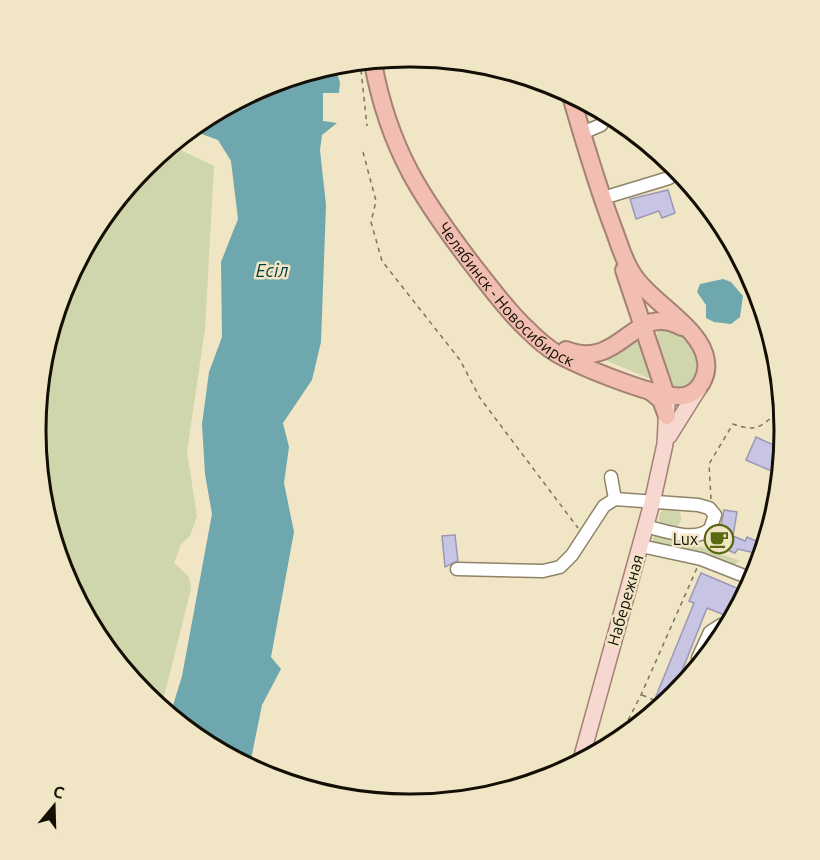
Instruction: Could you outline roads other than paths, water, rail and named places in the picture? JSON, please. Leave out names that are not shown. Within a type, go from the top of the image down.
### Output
[{"type":"highway","name":"Челябинск - Новосибирск","points":[[375,68],[381,104],[394,140],[425,198],[501,300],[526,329],[563,356],[641,387],[666,395],[683,396],[699,388]]},
{"type":"highway","points":[[574,105],[666,395]]},
{"type":"highway","name":"Челябинск - Новосибирск","points":[[394,140],[418,183],[450,227],[513,303],[555,344],[576,353],[595,355],[610,349],[642,325]]},
{"type":"highway","points":[[605,205],[632,274],[653,299],[694,335],[704,352],[706,366],[699,388]]},
{"type":"highway","points":[[642,325],[665,321],[694,335]]},
{"type":"highway","points":[[651,350],[651,331],[657,324],[665,321]]},
{"type":"highway","points":[[641,387],[660,398],[667,416]]},
{"type":"main road","name":"Набережная","points":[[665,444],[681,412],[699,388]]},
{"type":"main road","name":"Набережная","points":[[584,749],[652,503],[665,444],[666,395]]},
{"type":"street","points":[[582,133],[603,122]]},
{"type":"street","points":[[605,205],[669,178]]},
{"type":"street","points":[[611,477],[615,499]]},
{"type":"street","points":[[457,569],[552,570],[566,562],[604,506],[615,499],[698,505],[713,512],[714,521],[706,533],[687,535],[645,526]]},
{"type":"street","points":[[641,546],[700,559],[743,576]]},
{"type":"water","name":"Есіл","points":[[337,74],[340,82],[339,93],[323,93],[323,121],[337,123],[322,135],[320,150],[326,205],[321,342],[312,380],[283,423],[289,447],[284,483],[294,532],[271,657],[281,669],[262,705],[251,757],[208,732],[173,705],[182,676],[212,514],[205,474],[202,424],[209,372],[222,337],[221,262],[238,219],[231,161],[218,140],[200,134],[228,115],[271,94]]},
{"type":"water","points":[[723,279],[731,282],[743,296],[740,317],[731,324],[714,322],[706,318],[706,305],[697,292],[700,284]]},
{"type":"place","name":"Lux","points":[[719,539]]}]
